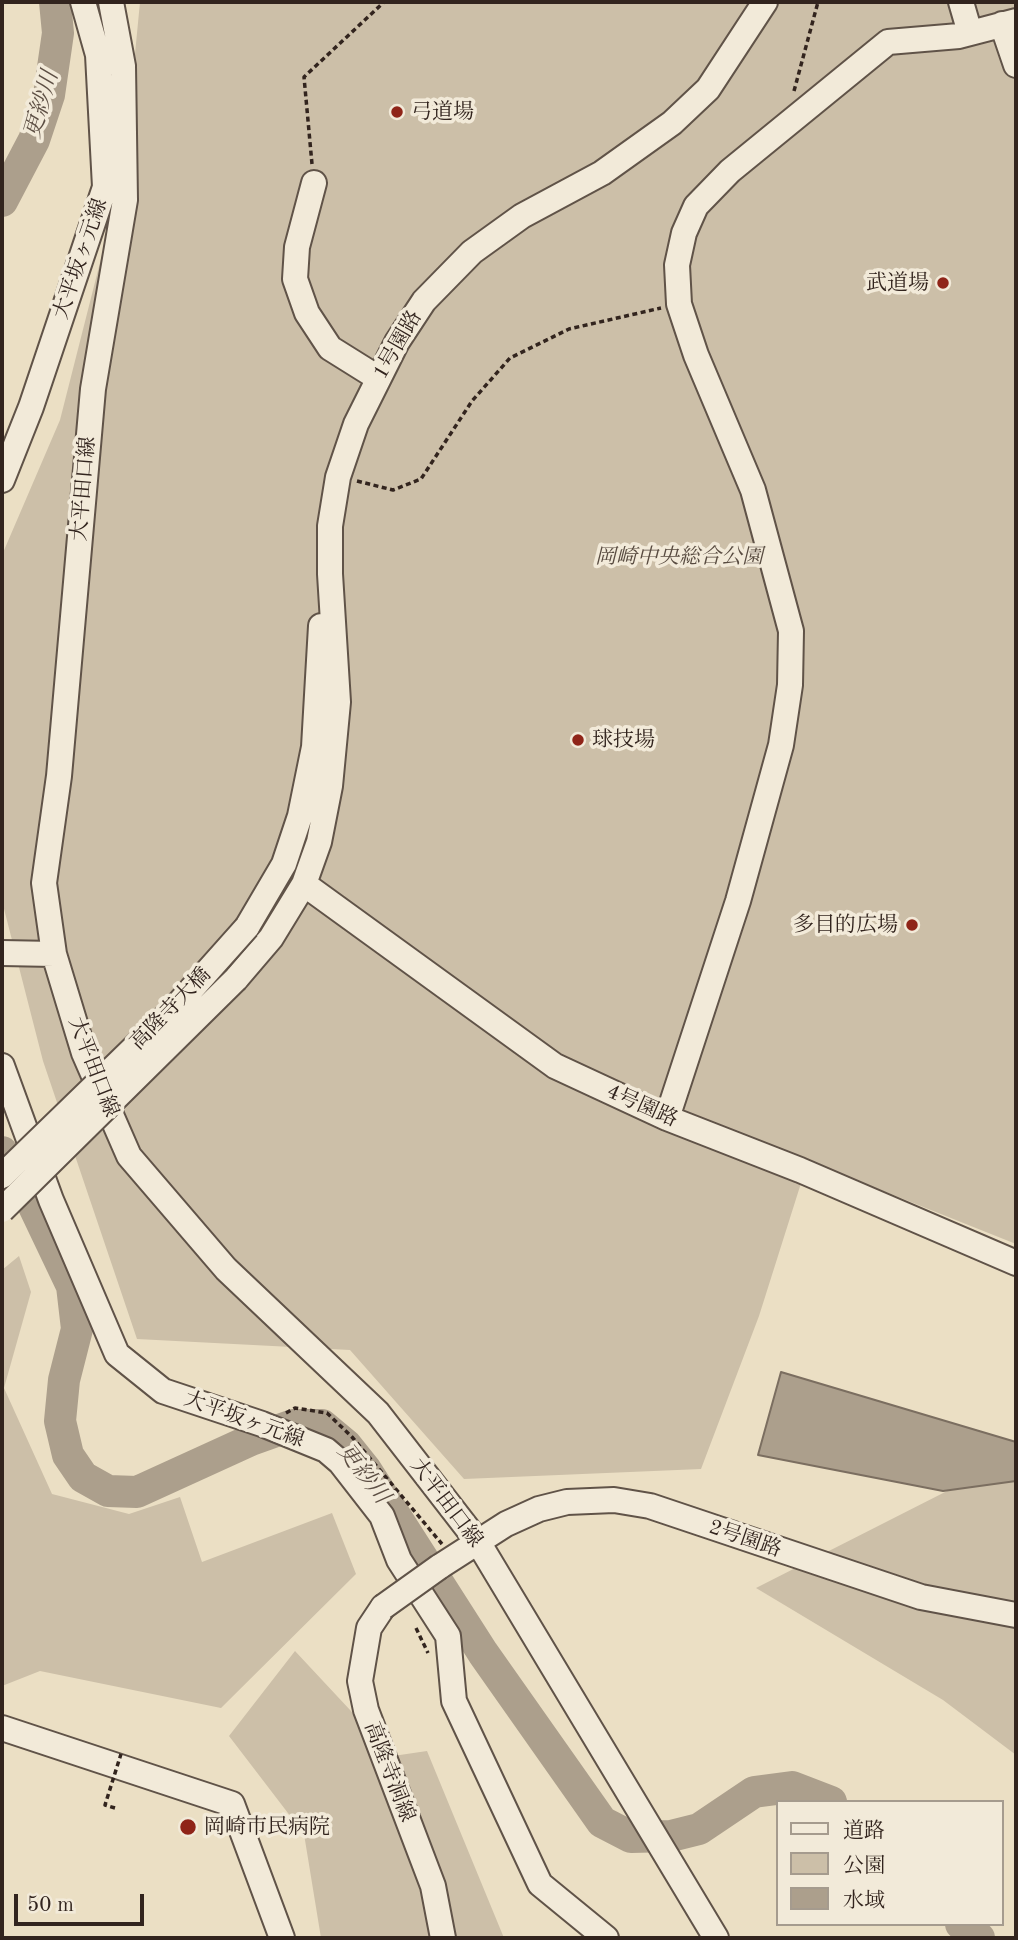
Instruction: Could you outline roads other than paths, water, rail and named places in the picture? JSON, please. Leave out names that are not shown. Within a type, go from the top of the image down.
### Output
[{"type":"street","name":"大平坂ヶ元線","points":[[2,480],[31,407],[105,187],[98,55],[83,2]]},
{"type":"street","name":"大平田口線","points":[[111,2],[123,66],[125,200],[93,389],[59,776],[44,883],[54,954],[84,1053],[129,1156],[226,1269],[378,1413],[478,1542],[716,1938]]},
{"type":"street","name":"1号園路","points":[[271,938],[304,884],[318,842],[330,786],[338,702],[330,573],[330,526],[338,477],[356,424],[378,378],[424,301],[472,252],[522,216],[602,173],[671,124],[708,89],[765,2]]},
{"type":"street","points":[[961,2],[970,33]]},
{"type":"street","points":[[667,1118],[738,901],[782,745],[790,685],[791,631],[753,490],[696,355],[679,304],[677,265],[684,233],[696,206],[730,171],[888,41],[970,33],[1009,22],[1016,65]]},
{"type":"street","points":[[98,55],[123,66]]},
{"type":"street","points":[[314,183],[297,247],[295,279],[307,313],[330,348],[378,378]]},
{"type":"street","name":"高隆寺大橋","points":[[2,1176],[173,1010],[247,927],[284,864],[300,816],[314,747],[319,637],[330,573]]},
{"type":"street","name":"4号園路","points":[[304,884],[555,1066],[667,1118],[800,1170],[1016,1263]]},
{"type":"street","name":"高隆寺大橋","points":[[2,1210],[236,979],[271,938]]},
{"type":"street","points":[[2,953],[54,954]]},
{"type":"street","name":"大平坂ヶ元線","points":[[2,1066],[51,1200],[117,1354],[163,1391],[262,1424],[326,1450],[340,1462],[382,1516],[399,1560],[448,1636],[454,1701],[540,1884],[606,1938]]},
{"type":"street","name":"2号園路","points":[[383,1607],[446,1561],[539,1509],[567,1502],[614,1500],[650,1506],[921,1597],[1016,1615]]},
{"type":"street","name":"高隆寺洞線","points":[[383,1607],[369,1628],[360,1681],[370,1722],[433,1886],[443,1938]]},
{"type":"street","points":[[2,1728],[232,1804],[282,1938]]},
{"type":"water","points":[[781,1372],[1016,1442],[1016,1481],[943,1491],[758,1455]]},
{"type":"waterway","name":"更紗川","points":[[2,201],[34,140],[49,95],[58,33],[55,2]]},
{"type":"waterway","name":"更紗川","points":[[2,1152],[31,1200],[72,1286],[77,1329],[64,1380],[60,1421],[68,1455],[83,1477],[108,1491],[137,1492],[251,1440],[293,1425],[322,1425],[346,1445],[366,1470],[483,1653],[602,1822],[631,1837],[671,1836],[699,1829],[754,1792],[792,1787],[826,1800]]},
{"type":"waterway","name":"更紗川","points":[[964,1926],[979,1938]]},
{"type":"place","name":"弓道場","points":[[397,112]]},
{"type":"place","name":"武道場","points":[[943,283]]},
{"type":"place","name":"球技場","points":[[578,740]]},
{"type":"place","name":"多目的広場","points":[[912,925]]},
{"type":"place","name":"岡崎市民病院","points":[[188,1827]]},
{"type":"park label","name":"岡崎中央総合公園","points":[[679,557]]}]
